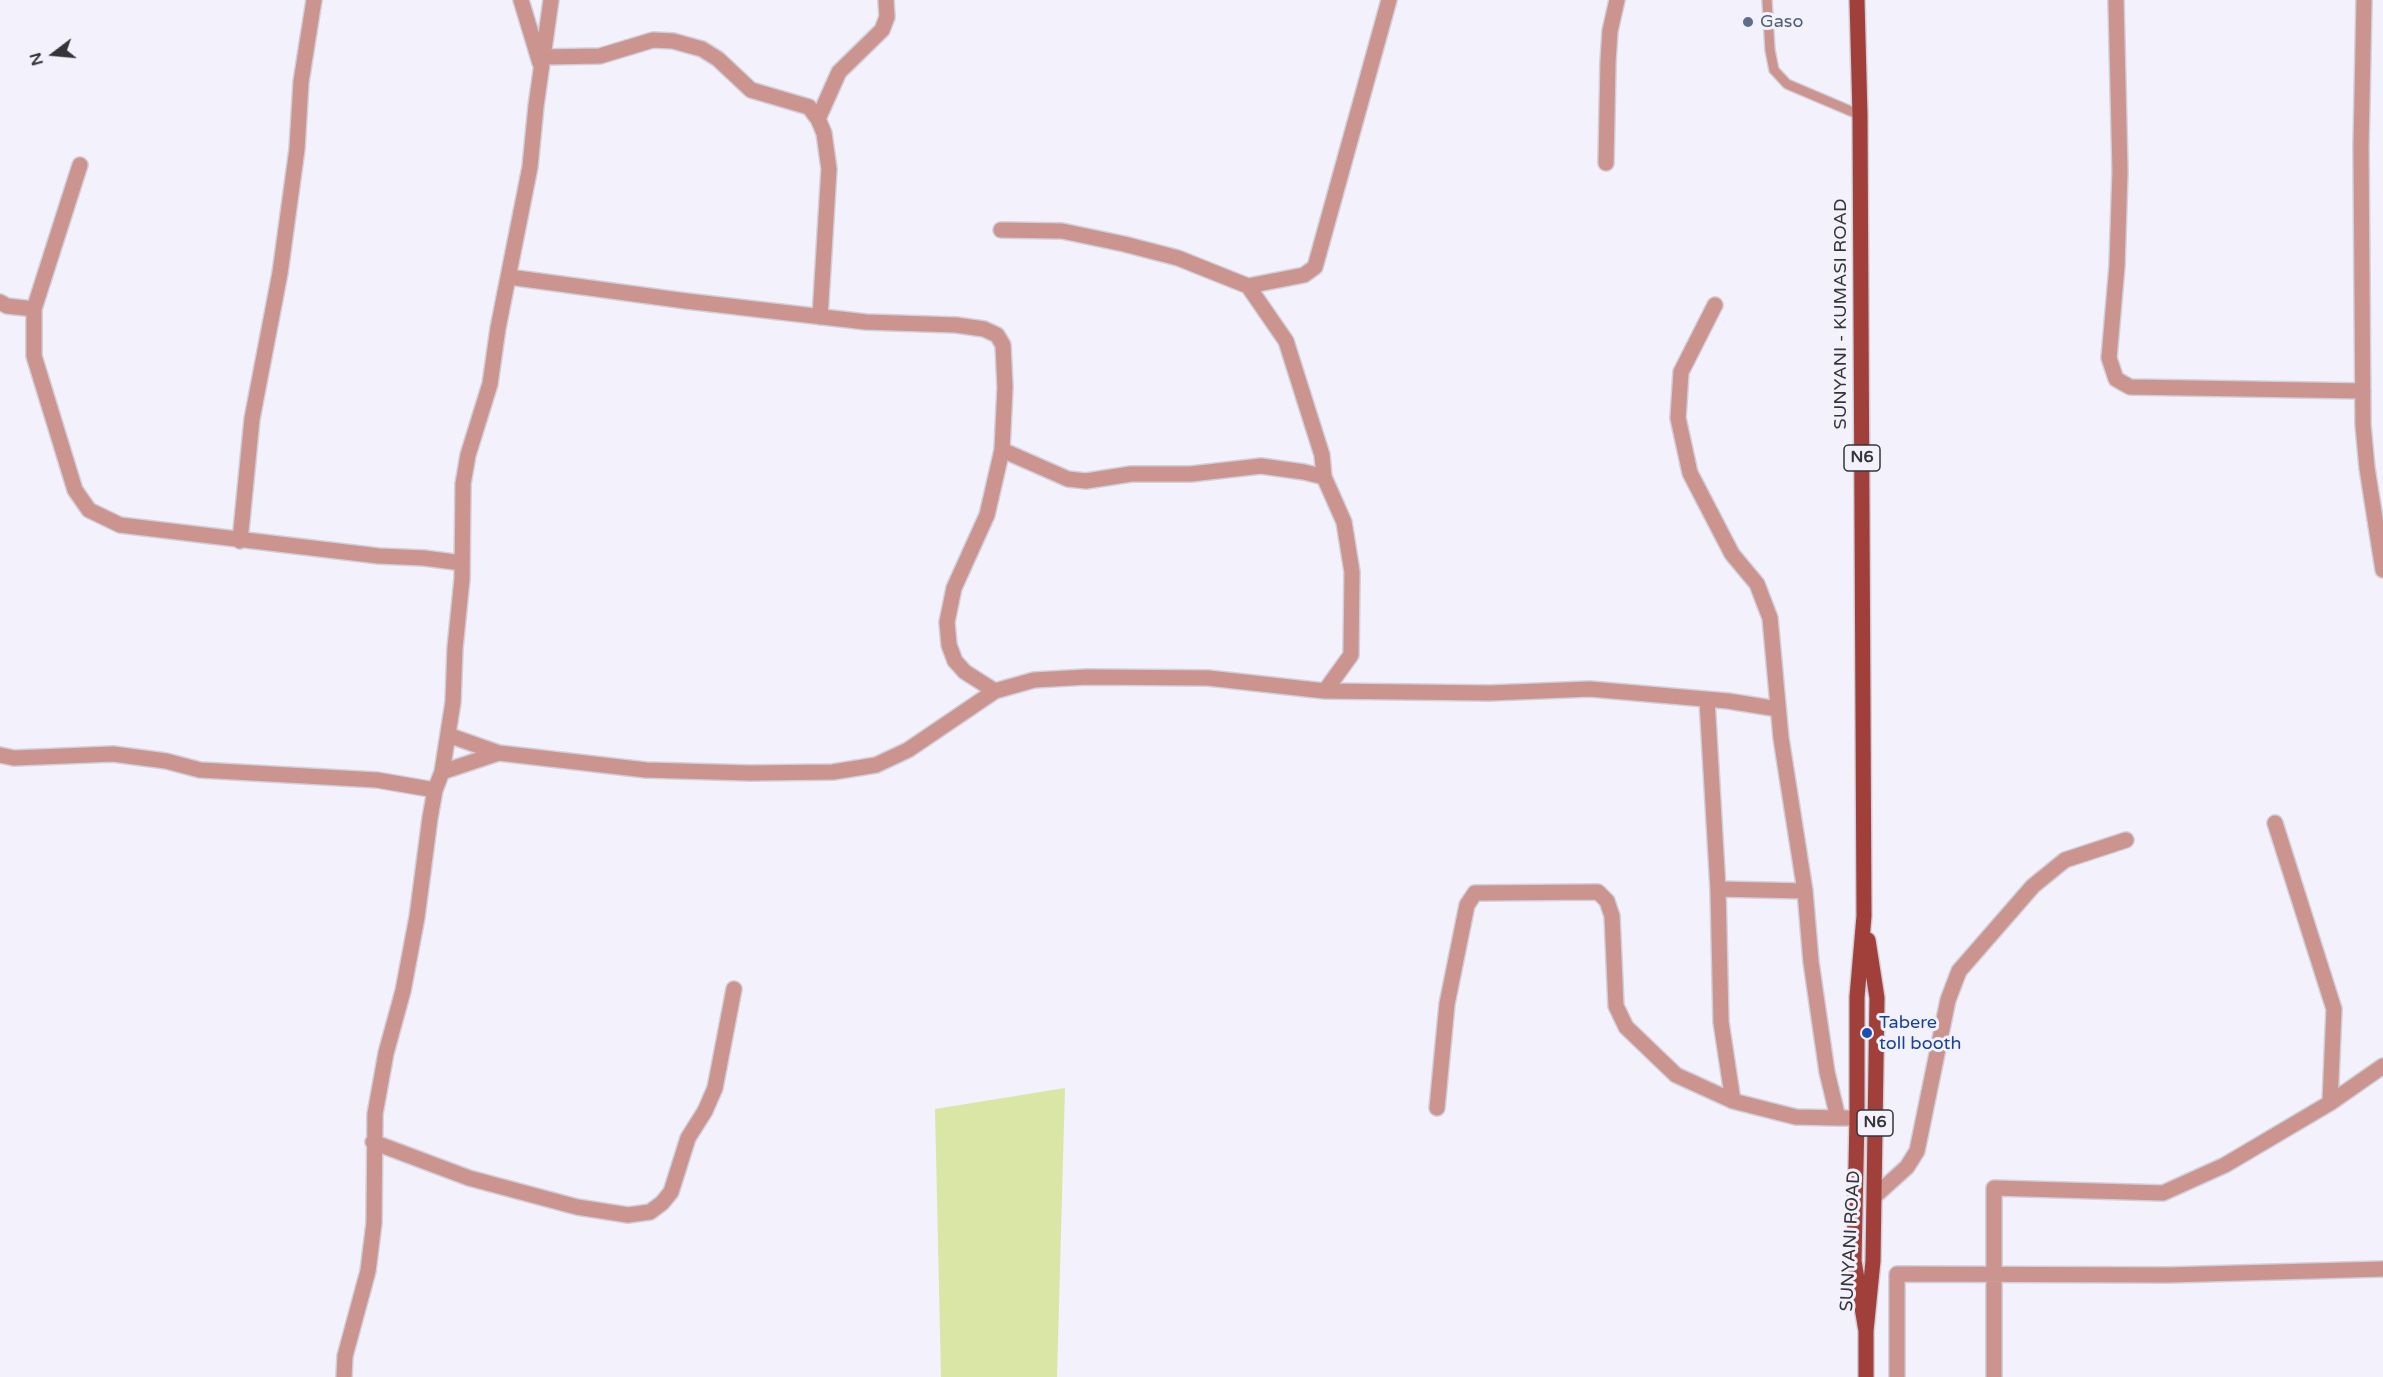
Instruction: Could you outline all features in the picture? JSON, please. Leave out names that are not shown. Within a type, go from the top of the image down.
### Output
[{"type":"main road","name":"SUNYANI - KUMASI ROAD","points":[[1857,0],[1860,115],[1864,915]]},
{"type":"main road","name":"SUNYANI ROAD","points":[[1864,915],[1857,997],[1854,1262],[1866,1331]]},
{"type":"main road","name":"SUNYANI ROAD","points":[[1864,915],[1876,998],[1875,1196],[1873,1261],[1866,1331]]},
{"type":"main road","name":"N6","points":[[1866,1331],[1866,1377]]},
{"type":"street","points":[[240,541],[252,419],[280,273],[297,149],[301,81],[314,0]]},
{"type":"street","points":[[521,0],[543,62]]},
{"type":"street","points":[[344,1377],[345,1356],[369,1262],[374,1223],[375,1114],[386,1053],[403,991],[417,917],[435,790],[442,771],[453,702],[462,563],[463,484],[468,455],[490,384],[498,328],[530,167],[551,0]]},
{"type":"street","points":[[818,119],[839,72],[882,30],[887,17],[886,0]]},
{"type":"street","points":[[1001,230],[1062,231],[1124,244],[1178,258],[1248,286],[1304,275],[1316,267],[1389,0]]},
{"type":"street","points":[[1606,163],[1610,31],[1617,0]]},
{"type":"street","points":[[2116,0],[2120,171],[2117,266],[2109,358],[2116,379],[2130,387],[2363,391]]},
{"type":"street","points":[[2364,0],[2361,147],[2363,425],[2367,468],[2383,570]]},
{"type":"street","points":[[543,62],[600,56],[653,40],[673,41],[702,49],[718,59],[751,90],[809,107],[824,133],[829,169],[820,317]]},
{"type":"street","points":[[80,165],[34,309],[33,356],[75,490],[89,510],[120,525],[240,541],[462,563]]},
{"type":"street","points":[[509,277],[686,302],[866,322],[956,325],[984,329],[997,335],[1003,345],[1005,387],[1002,450],[987,515],[954,588],[947,622],[949,645],[955,661],[965,672],[995,691]]},
{"type":"street","points":[[1248,286],[1286,341],[1322,455],[1324,477],[1344,522],[1352,572],[1352,655],[1325,691]]},
{"type":"street","points":[[0,302],[6,306],[34,309]]},
{"type":"street","points":[[1715,305],[1681,372],[1678,418],[1689,472],[1732,554],[1758,584],[1770,618],[1781,738],[1805,891],[1820,1032],[1838,1118]]},
{"type":"street","points":[[1002,450],[1068,479],[1086,482],[1131,474],[1191,474],[1261,466],[1324,477]]},
{"type":"street","points":[[448,735],[500,753],[646,770],[750,773],[833,772],[876,765],[908,750],[995,691],[1034,680],[1099,677],[1208,678],[1325,691],[1490,693],[1590,689],[1779,709]]},
{"type":"street","points":[[1707,700],[1718,889],[1721,1022],[1733,1101]]},
{"type":"street","points":[[442,771],[500,753]]},
{"type":"street","points":[[0,755],[14,758],[113,754],[166,761],[200,770],[377,780],[435,790]]},
{"type":"street","points":[[2276,824],[2334,1009],[2330,1103]]},
{"type":"street","points":[[1875,1196],[1907,1167],[1917,1151],[1948,1000],[1959,971],[2033,886],[2065,860],[2126,840]]},
{"type":"street","points":[[1718,889],[1805,891]]},
{"type":"street","points":[[1437,1108],[1447,1004],[1467,905],[1475,893],[1598,892],[1607,901],[1612,916],[1616,1006],[1626,1027],[1676,1075],[1733,1101],[1797,1117],[1857,1118]]},
{"type":"street","points":[[373,1142],[470,1178],[577,1207],[628,1215],[650,1212],[671,1192],[688,1138],[705,1111],[715,1088],[734,989]]},
{"type":"street","points":[[1994,1377],[1994,1188],[2163,1193],[2225,1165],[2330,1103],[2383,1066]]},
{"type":"street","points":[[1897,1377],[1897,1274],[2168,1275],[2383,1269]]},
{"type":"lane","points":[[1767,0],[1770,50],[1774,70],[1787,84],[1860,115]]},
{"type":"green space","points":[[1065,1088],[1057,1377],[941,1377],[935,1109]]},
{"type":"place","name":"Gaso","points":[[1748,22]]},
{"type":"place","name":"Tabere toll booth","points":[[1867,1033]]}]
